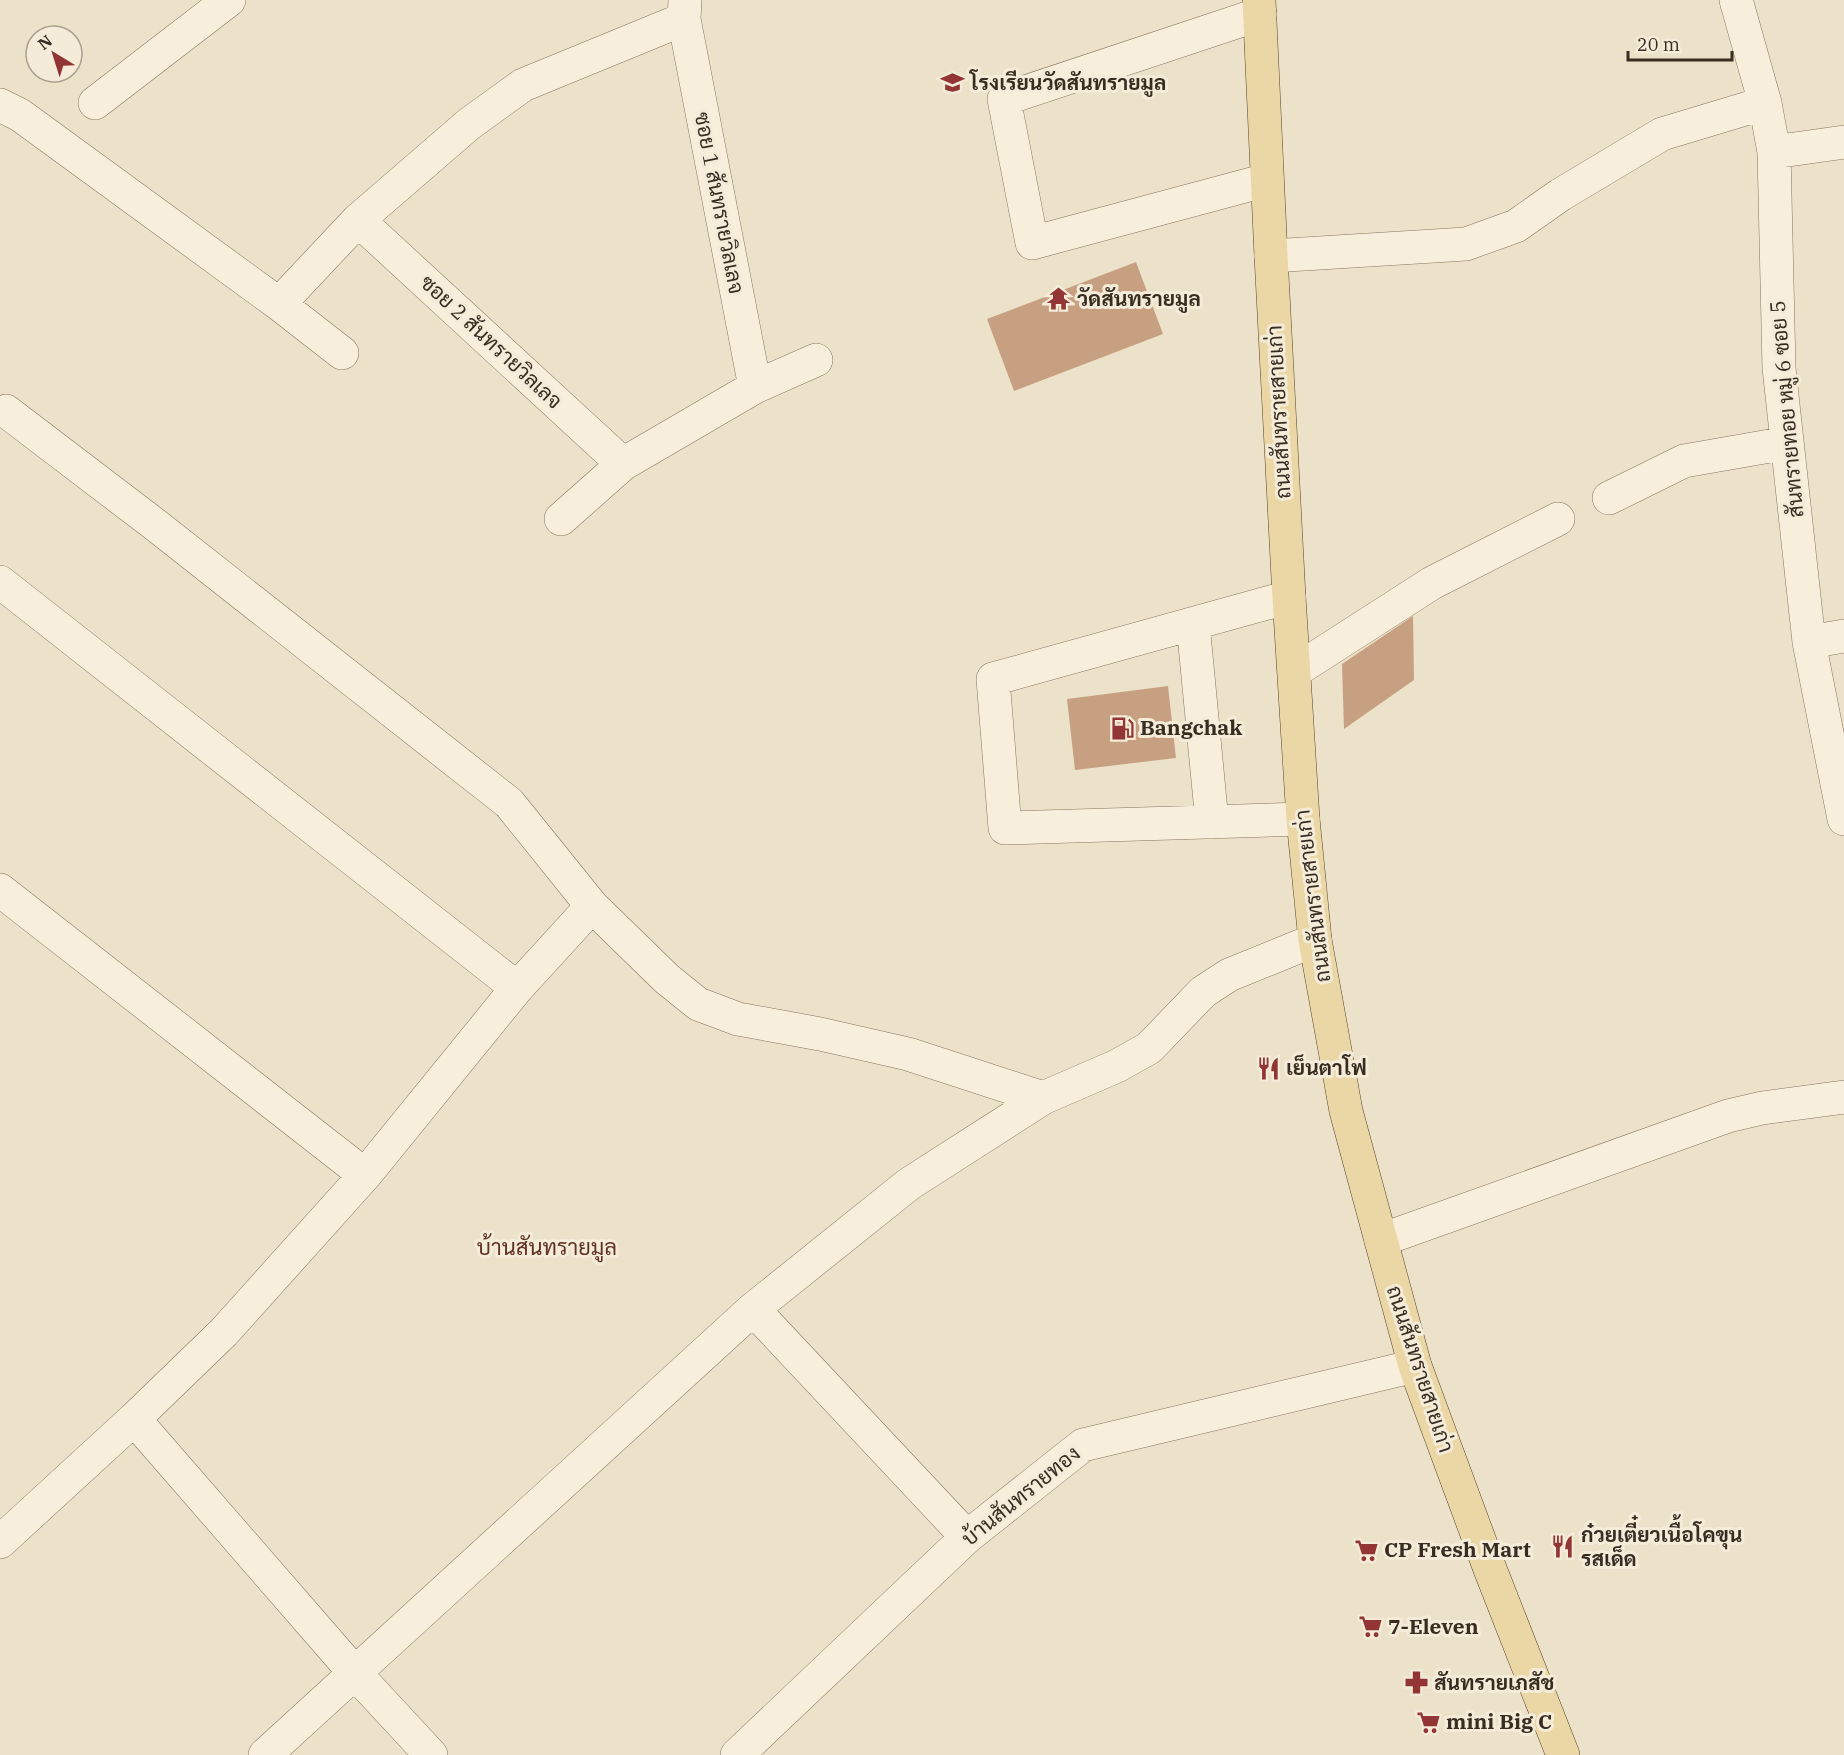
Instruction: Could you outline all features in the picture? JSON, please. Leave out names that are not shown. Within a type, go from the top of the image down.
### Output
[{"type":"main road","name":"ถนนสันทรายสายเก่า","points":[[1259,7],[1289,597],[1303,819],[1315,940],[1346,1111],[1414,1366],[1563,1755]]},
{"type":"street","points":[[95,103],[229,0]]},
{"type":"street","name":"สันทรายทอย หมู่ 6 ซอย 5","points":[[1736,0],[1765,103],[1774,152],[1779,368],[1809,642],[1844,819]]},
{"type":"street","points":[[1259,7],[1004,99],[1032,243],[1267,180]]},
{"type":"street","points":[[279,304],[358,220],[469,124],[523,85],[685,9]]},
{"type":"street","name":"ซอย 1 สันทรายวิลเลจ","points":[[685,9],[755,387]]},
{"type":"street","points":[[1270,256],[1466,244],[1516,226],[1560,195],[1662,134],[1765,103]]},
{"type":"street","points":[[7,116],[279,304],[342,353]]},
{"type":"street","points":[[1774,152],[1844,142]]},
{"type":"street","name":"ซอย 2 สันทรายวิลเลจ","points":[[358,220],[623,464]]},
{"type":"street","points":[[561,519],[623,464],[755,387],[816,360]]},
{"type":"street","points":[[6,411],[153,522],[508,803],[592,906],[667,980],[698,1004],[738,1019],[820,1034],[908,1054],[1043,1098]]},
{"type":"street","points":[[1609,498],[1684,461],[1787,443]]},
{"type":"street","points":[[1294,671],[1432,583],[1558,519]]},
{"type":"street","points":[[0,582],[517,988]]},
{"type":"street","points":[[1289,597],[993,679],[1005,828],[1303,819]]},
{"type":"street","points":[[1193,624],[1212,822]]},
{"type":"street","points":[[1809,642],[1844,636]]},
{"type":"street","points":[[0,890],[365,1175]]},
{"type":"street","points":[[0,1542],[134,1419],[224,1332],[365,1175],[517,988],[592,906]]},
{"type":"street","points":[[265,1755],[753,1309],[909,1184],[1043,1098],[1117,1066],[1149,1048],[1203,992],[1229,975],[1315,940]]},
{"type":"street","points":[[1381,1240],[1728,1116],[1762,1108],[1844,1097]]},
{"type":"street","points":[[753,1309],[967,1537]]},
{"type":"street","name":"บ้านสันทรายทอง","points":[[737,1755],[967,1537],[1083,1445],[1414,1366]]},
{"type":"street","points":[[134,1419],[354,1672],[431,1755]]},
{"type":"building","points":[[1136,262],[1163,334],[1014,391],[987,319]]},
{"type":"building","points":[[1413,616],[1414,680],[1344,729],[1342,664]]},
{"type":"building","name":"Bangchak","points":[[1168,686],[1176,758],[1075,770],[1067,699]]},
{"type":"place","name":"โรงเรียนวัดสันทรายมูล","points":[[952,83]]},
{"type":"place","name":"วัดสันทรายมูล","points":[[1059,299]]},
{"type":"place","name":"Bangchak","points":[[1122,728]]},
{"type":"place","name":"เย็นตาโฟ","points":[[1268,1068]]},
{"type":"place","name":"ก๋วยเตี๋ยวเนื้อโคขุน รสเด็ด","points":[[1563,1547]]},
{"type":"place","name":"CP Fresh Mart","points":[[1366,1550]]},
{"type":"place","name":"7-Eleven","points":[[1370,1627]]},
{"type":"place","name":"สันทรายเภสัช","points":[[1416,1683]]},
{"type":"place","name":"mini Big C","points":[[1428,1722]]},
{"type":"district","name":"บ้านสันทรายมูล","points":[[547,1247]]}]
